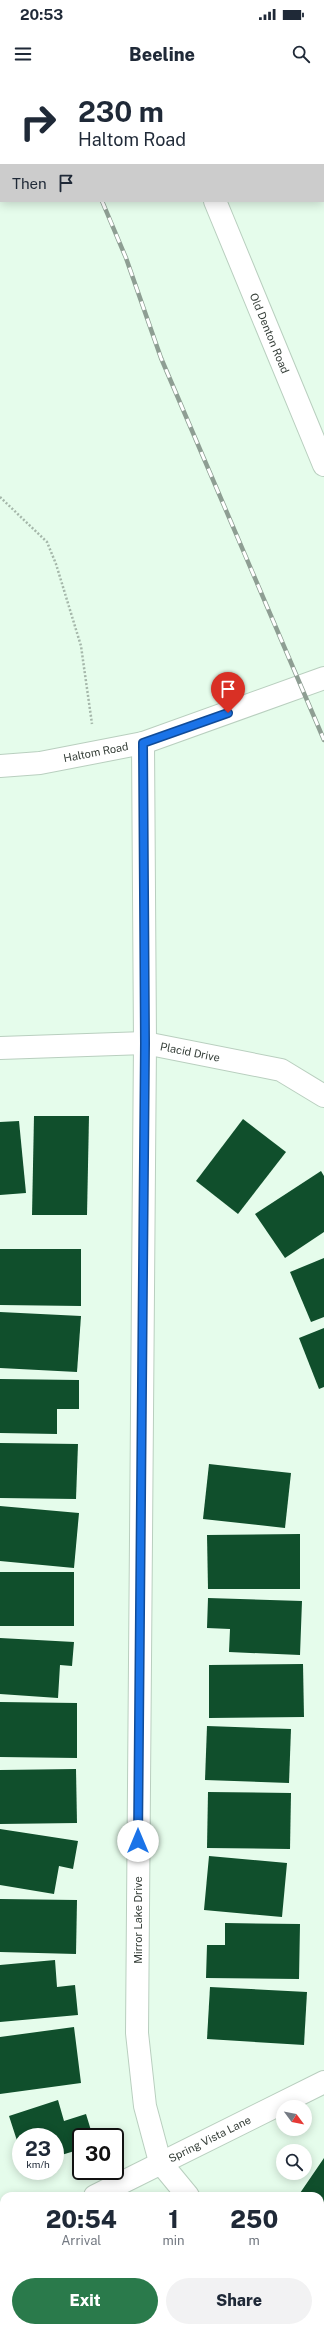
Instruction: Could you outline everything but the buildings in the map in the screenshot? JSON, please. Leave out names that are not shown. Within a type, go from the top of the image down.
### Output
[{"type":"street","name":"Old Denton Road","points":[[215,202],[324,466]]},
{"type":"street","name":"Haltom Road","points":[[0,766],[40,763],[143,743],[324,678]]},
{"type":"street","name":"Mirror Lake Drive","points":[[143,743],[145,1043],[137,2033],[145,2106],[160,2162],[185,2192]]},
{"type":"street","name":"Placid Drive","points":[[0,1048],[145,1043],[281,1070],[324,1096]]},
{"type":"street","name":"Spring Vista Lane","points":[[103,2192],[160,2162],[324,2082]]},
{"type":"path","points":[[0,497],[47,542],[56,564],[81,646],[96,753]]},
{"type":"railway","points":[[102,202],[126,258],[161,358],[324,740]]},
{"type":"route","points":[[138,1841],[145,1043],[143,743],[228,713]]}]
